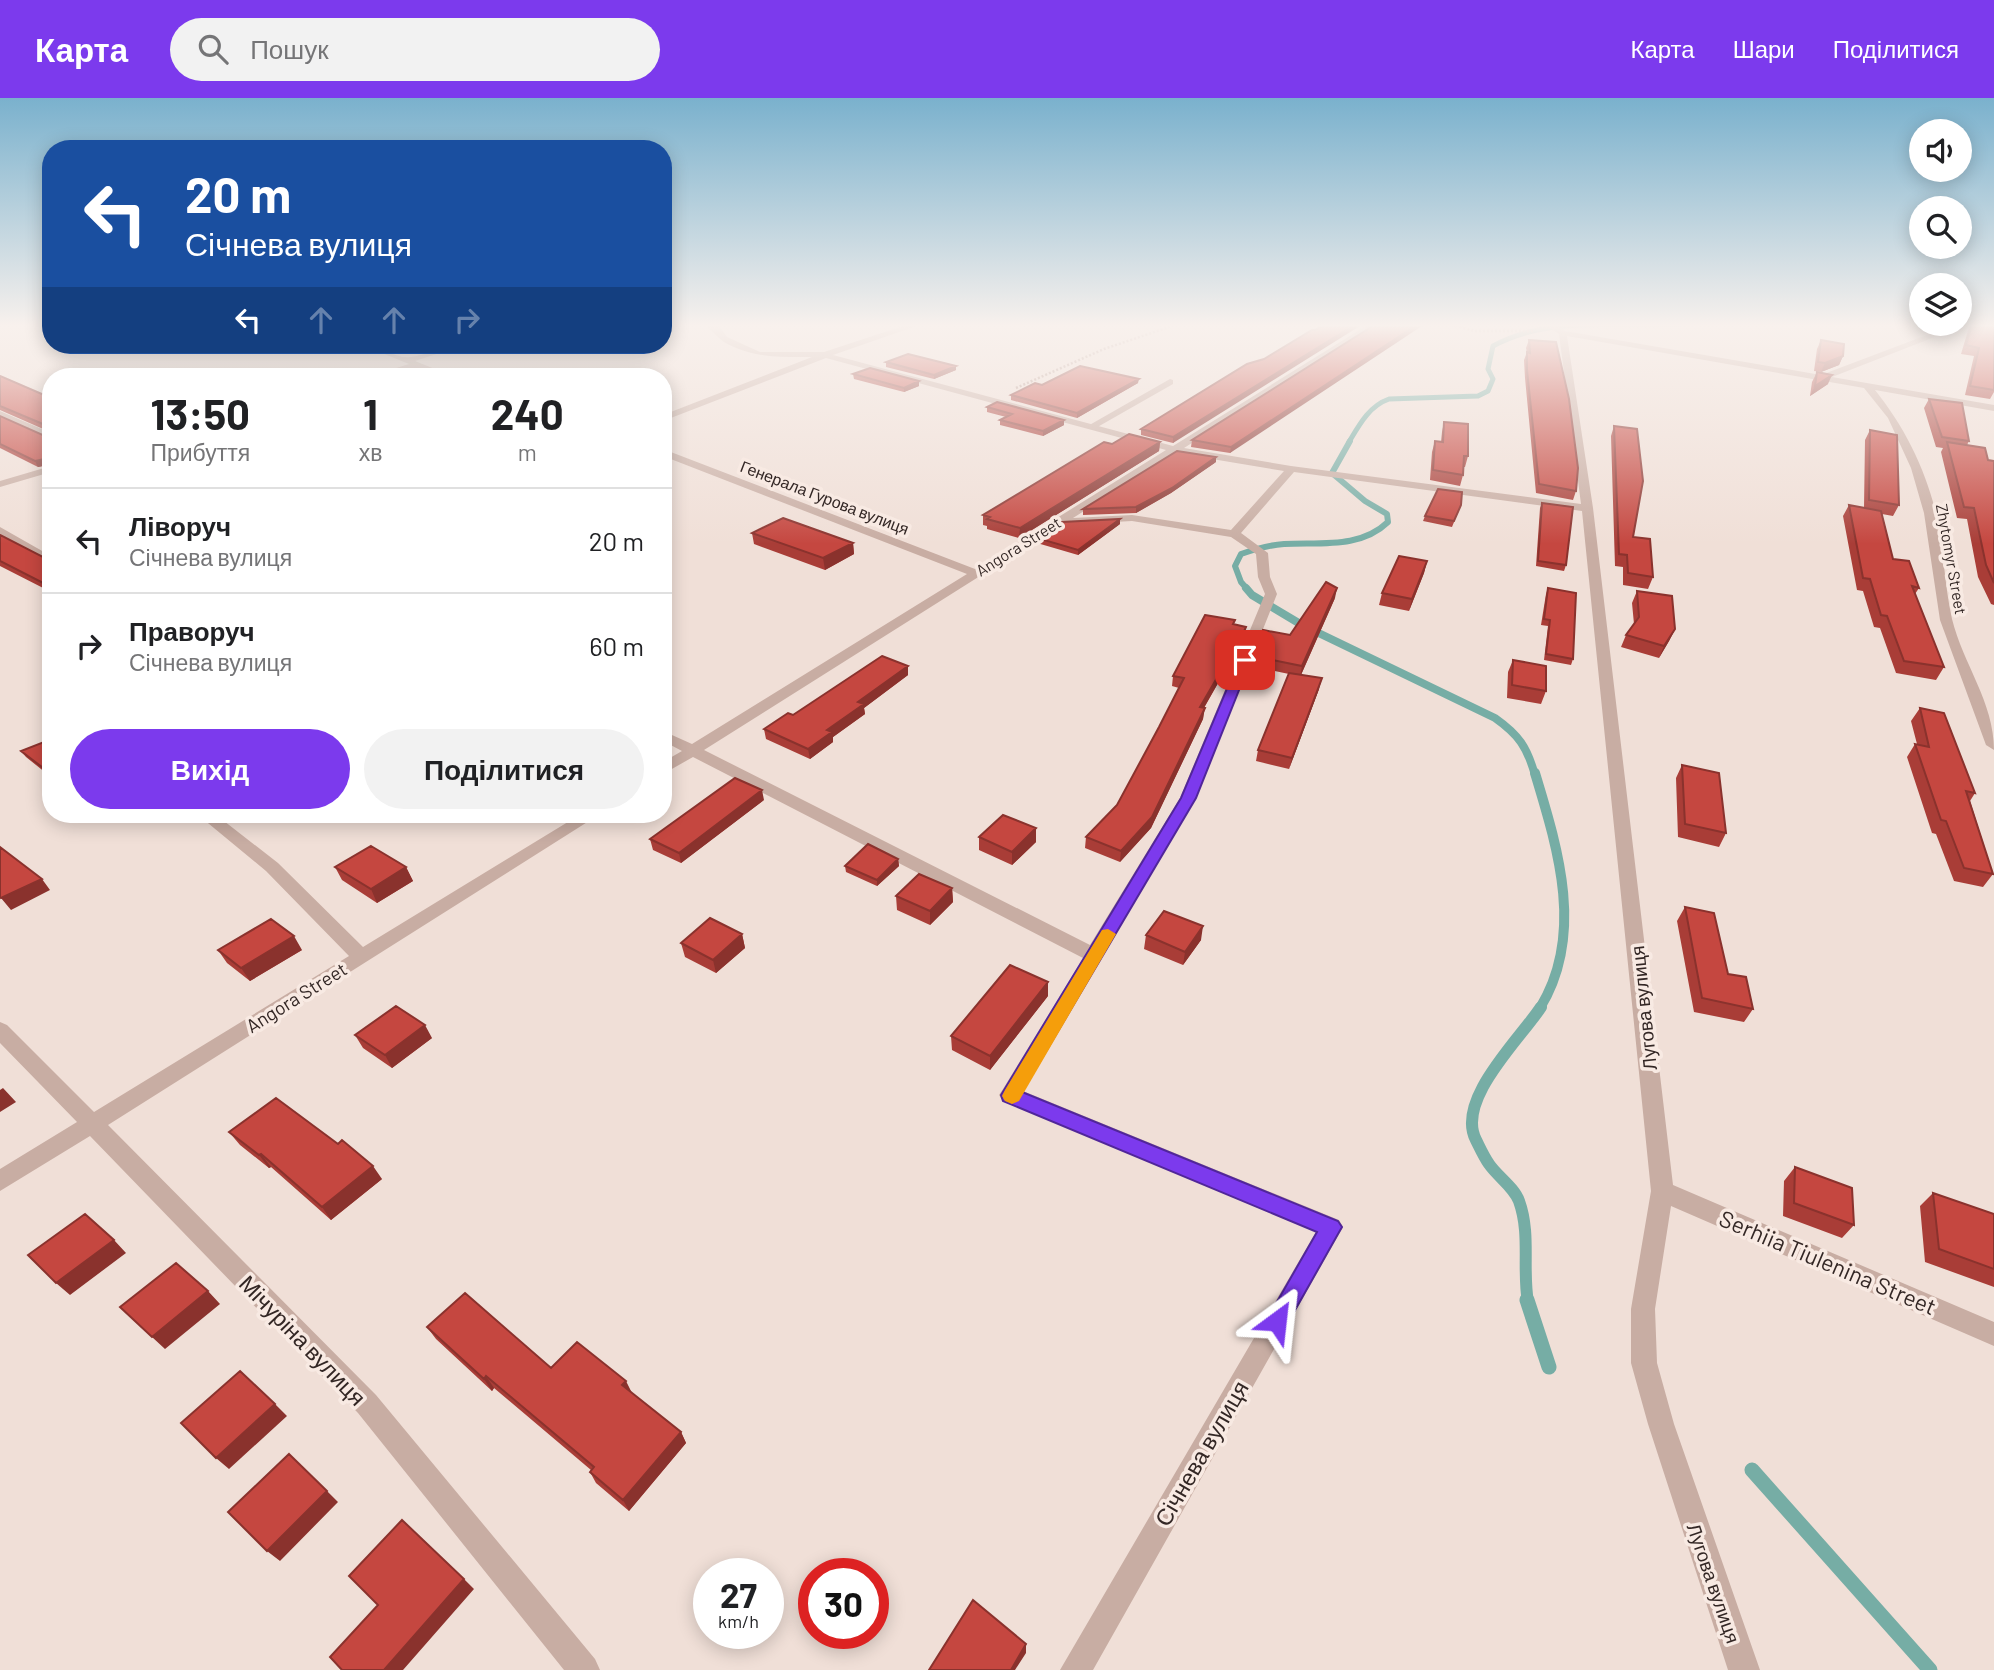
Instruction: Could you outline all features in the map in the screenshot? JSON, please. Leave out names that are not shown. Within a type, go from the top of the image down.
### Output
[{"type":"street","points":[[672,414],[716,397]]},
{"type":"street","points":[[979,397],[1172,449],[1291,469],[1587,508]]},
{"type":"street","points":[[1091,427],[1143,397]]},
{"type":"street","name":"Angora Street","points":[[672,764],[1256,397]]},
{"type":"street","name":"Лугова вулиця","points":[[1568,397],[1587,508],[1662,1191],[1643,1310],[1644,1363],[1661,1424],[1744,1670]]},
{"type":"street","name":"Zhytomyr Street","points":[[1876,397],[1892,417],[1916,468],[1930,513],[1946,620],[1994,745]]},
{"type":"street","points":[[1933,397],[1994,408]]},
{"type":"street","points":[[0,414],[42,433]]},
{"type":"street","name":"Генерала Гурова вулиця","points":[[672,455],[976,573]]},
{"type":"street","points":[[1058,522],[1132,518],[1234,534],[1291,469]]},
{"type":"street","points":[[0,484],[42,472]]},
{"type":"street","points":[[0,530],[42,556]]},
{"type":"street","name":"Січнева вулиця","points":[[1076,1670],[1331,1227],[1010,1095],[1188,798],[1268,604],[1262,553],[1234,534]]},
{"type":"street","points":[[672,740],[1095,957]]},
{"type":"street","points":[[216,823],[272,867],[360,956]]},
{"type":"street","name":"Angora Street","points":[[0,1181],[577,823]]},
{"type":"street","name":"Мічуріна вулиця","points":[[0,1031],[367,1404],[584,1670]]},
{"type":"street","name":"Serhiia Tiulenina Street","points":[[1662,1191],[1994,1334]]},
{"type":"path","points":[[989,400],[995,397]]},
{"type":"building","points":[[0,397],[42,397],[42,424],[0,406]]},
{"type":"building","points":[[1020,397],[1106,397],[1077,413]]},
{"type":"building","points":[[1193,397],[1237,397],[1173,437],[1141,429]]},
{"type":"building","points":[[1260,397],[1306,397],[1231,447],[1192,440]]},
{"type":"building","points":[[1530,397],[1569,397],[1578,468],[1576,491],[1539,484]]},
{"type":"building","points":[[1929,399],[1962,403],[1969,441],[1942,437]]},
{"type":"building","points":[[997,402],[1064,420],[1043,431],[1000,420],[1012,414],[987,407]]},
{"type":"building","points":[[0,416],[42,435],[42,460],[35,461],[0,444]]},
{"type":"building","points":[[1444,422],[1468,424],[1468,456],[1464,456],[1463,475],[1433,470],[1435,441],[1443,442]]},
{"type":"building","points":[[1614,426],[1637,429],[1643,481],[1633,537],[1650,539],[1653,577],[1628,573],[1627,555],[1619,554]]},
{"type":"building","points":[[1870,430],[1897,435],[1899,505],[1869,500]]},
{"type":"building","points":[[1129,434],[1160,442],[1020,528],[987,519],[990,517],[983,515],[1104,442],[1112,444]]},
{"type":"building","points":[[1947,442],[1985,448],[1988,460],[1994,461],[1994,583],[1986,565],[1974,508],[1964,507]]},
{"type":"building","points":[[1177,451],[1216,457],[1172,488],[1136,507],[1083,509]]},
{"type":"building","points":[[1438,489],[1462,492],[1461,505],[1454,521],[1425,516]]},
{"type":"building","points":[[1542,503],[1573,507],[1566,565],[1538,561]]},
{"type":"building","points":[[1849,505],[1881,511],[1893,559],[1909,561],[1919,588],[1912,586],[1944,667],[1904,661],[1887,616],[1881,615],[1870,579],[1863,578]]},
{"type":"building","points":[[783,518],[853,543],[823,558],[752,533]]},
{"type":"building","points":[[1120,519],[1078,550],[1037,538],[1062,522]]},
{"type":"building","points":[[0,535],[42,556],[42,582],[0,561]]},
{"type":"building","points":[[1399,556],[1427,561],[1412,599],[1382,593]]},
{"type":"building","points":[[1326,582],[1337,588],[1302,666],[1253,656],[1263,630],[1290,635]]},
{"type":"building","points":[[1548,588],[1576,593],[1573,659],[1546,654],[1550,620],[1544,619]]},
{"type":"building","points":[[1637,591],[1672,596],[1675,629],[1664,646],[1626,635],[1639,617]]},
{"type":"building","points":[[1205,615],[1235,620],[1233,624],[1246,627],[1235,652],[1232,652],[1200,707],[1205,708],[1152,817],[1121,851],[1086,837],[1117,805],[1159,727],[1184,678],[1173,676]]},
{"type":"building","points":[[882,656],[908,666],[858,702],[864,704],[827,730],[832,732],[808,749],[764,729],[788,713],[793,715]]},
{"type":"building","points":[[1513,660],[1546,666],[1546,691],[1512,685]]},
{"type":"building","points":[[1289,673],[1322,678],[1292,758],[1258,750]]},
{"type":"building","points":[[1920,708],[1944,713],[1975,793],[1966,791],[1993,874],[1964,868],[1946,821],[1941,820],[1915,744],[1929,747]]},
{"type":"building","points":[[42,743],[42,767],[21,751]]},
{"type":"building","points":[[1682,765],[1719,773],[1726,833],[1685,824]]},
{"type":"building","points":[[735,778],[762,790],[679,853],[650,839]]},
{"type":"building","points":[[1003,815],[1036,828],[1012,852],[979,837]]},
{"type":"building","points":[[868,844],[898,859],[877,880],[845,866]]},
{"type":"building","points":[[371,846],[406,867],[371,889],[335,867]]},
{"type":"building","points":[[0,847],[42,879],[1,898]]},
{"type":"building","points":[[919,874],[952,888],[930,911],[896,896]]},
{"type":"building","points":[[1685,907],[1714,913],[1728,974],[1746,977],[1753,1009],[1702,998]]},
{"type":"building","points":[[1164,911],[1203,926],[1185,952],[1146,935]]},
{"type":"building","points":[[710,918],[742,934],[713,960],[681,943]]},
{"type":"building","points":[[271,919],[294,936],[241,968],[218,950]]},
{"type":"building","points":[[1010,965],[1048,982],[990,1056],[951,1036]]},
{"type":"building","points":[[396,1006],[425,1025],[385,1055],[355,1035]]},
{"type":"building","points":[[276,1098],[338,1144],[342,1140],[373,1166],[322,1207],[261,1154],[229,1132]]},
{"type":"building","points":[[1795,1167],[1852,1188],[1854,1225],[1794,1203]]},
{"type":"building","points":[[1933,1193],[1994,1214],[1994,1269],[1939,1249]]},
{"type":"building","points":[[85,1214],[114,1240],[56,1283],[28,1255]]},
{"type":"building","points":[[176,1263],[208,1291],[152,1337],[120,1307]]},
{"type":"building","points":[[465,1293],[551,1368],[577,1342],[626,1381],[622,1385],[681,1432],[623,1500],[590,1472],[594,1467],[486,1376],[484,1379],[427,1327]]},
{"type":"building","points":[[240,1371],[275,1404],[216,1458],[181,1423]]},
{"type":"building","points":[[289,1454],[327,1491],[267,1551],[228,1512]]},
{"type":"building","points":[[402,1520],[464,1579],[384,1670],[342,1670],[330,1657],[378,1605],[349,1576]]},
{"type":"building","points":[[973,1600],[1026,1644],[1011,1670],[929,1670]]},
{"type":"waterway","points":[[1349,442],[1370,411],[1382,402],[1389,399],[1438,397]]},
{"type":"waterway","points":[[1248,590],[1241,582],[1235,566],[1241,554],[1262,547],[1352,540],[1365,537],[1388,522],[1387,514],[1365,501],[1332,473],[1350,441]]},
{"type":"waterway","points":[[1246,588],[1252,595],[1302,625],[1495,718],[1521,742],[1535,775]]},
{"type":"waterway","points":[[1535,773],[1559,862],[1564,922],[1554,980],[1540,1008]]},
{"type":"waterway","points":[[1528,1302],[1523,1213],[1513,1191],[1487,1161],[1476,1140],[1472,1124],[1474,1107],[1493,1070],[1541,1007]]},
{"type":"waterway","points":[[1527,1300],[1549,1367]]},
{"type":"waterway","points":[[1752,1470],[1930,1670]]},
{"type":"slow traffic","points":[[1012,1096],[1010,1095],[1108,934]]},
{"type":"route","points":[[1245,660],[1188,798],[1010,1095],[1331,1227],[1277,1321]]}]
